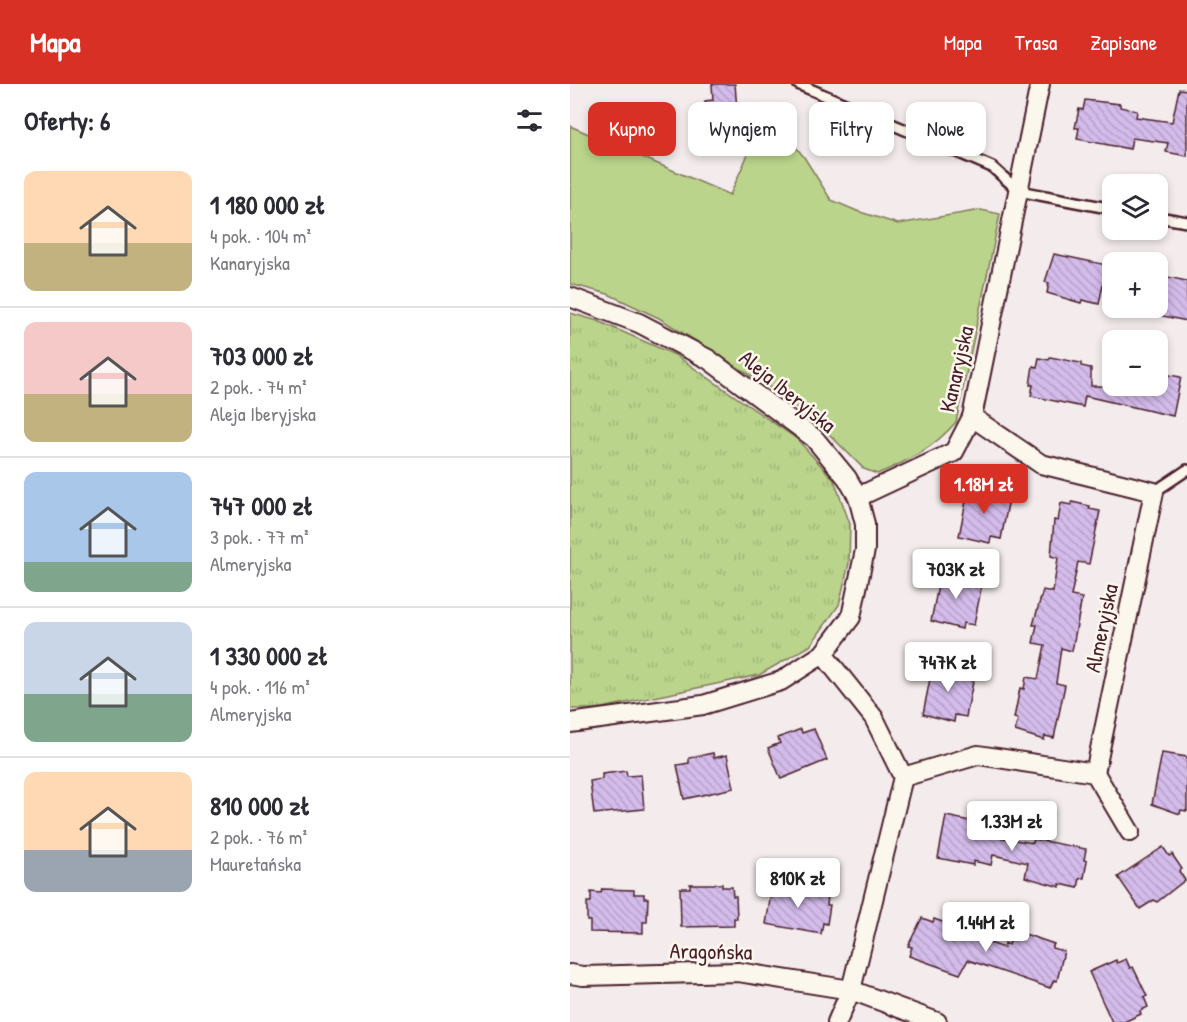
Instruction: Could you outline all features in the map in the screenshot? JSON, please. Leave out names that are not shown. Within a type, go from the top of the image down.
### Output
[{"type":"street","name":"Kanaryjska","points":[[858,497],[954,452],[972,417],[1040,84]]},
{"type":"street","name":"Aleja Iberyjska","points":[[570,297],[639,323],[708,359],[814,438],[847,478],[858,497],[865,524],[865,550],[850,618],[823,654],[781,681],[703,705],[570,723]]},
{"type":"street","points":[[972,417],[1041,464],[1154,492]]},
{"type":"street","name":"Almeryjska","points":[[1095,773],[1154,492]]},
{"type":"street","points":[[823,654],[874,718],[903,777],[851,990],[837,1022]]},
{"type":"street","points":[[903,777],[978,755],[1095,773],[1130,832]]},
{"type":"street","name":"Aragońska","points":[[570,974],[583,976],[738,972],[851,990],[937,1022]]},
{"type":"lane","points":[[798,84],[992,167],[1018,191],[1102,207]]},
{"type":"lane","points":[[1168,219],[1187,222]]},
{"type":"lane","points":[[1154,492],[1187,470]]},
{"type":"green space","points":[[570,126],[588,134],[588,156],[640,156],[730,195],[747,156],[797,156],[797,148],[831,200],[857,211],[898,224],[981,210],[1000,214],[956,422],[948,431],[920,453],[877,474],[864,469],[825,430],[777,392],[659,318],[608,294],[570,284]]},
{"type":"green space","points":[[570,313],[598,321],[675,355],[797,439],[834,480],[850,524],[849,563],[839,605],[810,646],[759,675],[597,709],[570,709]]},
{"type":"building","points":[[712,84],[735,84],[736,102],[705,102],[713,100]]},
{"type":"building","points":[[1179,89],[1187,90],[1187,156],[1166,152],[1168,143],[1132,138],[1130,149],[1077,139],[1079,128],[1075,128],[1079,109],[1083,110],[1085,100],[1120,104],[1120,107],[1137,111],[1136,117],[1172,122]]},
{"type":"building","points":[[1054,254],[1102,264],[1102,289],[1099,304],[1082,300],[1081,303],[1047,293],[1049,283],[1045,282]]},
{"type":"building","points":[[1168,277],[1187,281],[1187,321],[1168,317]]},
{"type":"building","points":[[1050,357],[1081,363],[1081,366],[1091,368],[1091,386],[1102,386],[1102,396],[1168,396],[1168,375],[1181,377],[1173,416],[1085,396],[1083,407],[1031,396],[1033,366],[1037,367],[1039,358],[1049,360]]},
{"type":"building","points":[[969,486],[1000,490],[999,497],[1009,499],[1001,539],[991,537],[990,543],[959,536]]},
{"type":"building","points":[[1072,502],[1100,511],[1089,564],[1078,562],[1071,596],[1082,598],[1072,651],[1061,648],[1056,683],[1065,685],[1054,738],[1045,736],[1044,740],[1015,731],[1018,719],[1014,718],[1020,688],[1024,689],[1026,677],[1038,679],[1045,645],[1033,643],[1037,625],[1033,625],[1043,590],[1053,592],[1058,558],[1051,556],[1054,520],[1058,521],[1061,503],[1071,505]]},
{"type":"building","points":[[941,571],[973,576],[971,582],[982,584],[974,625],[963,623],[962,629],[931,621]]},
{"type":"building","points":[[933,664],[965,668],[963,675],[974,677],[966,717],[955,715],[954,722],[923,714]]},
{"type":"building","points":[[801,729],[802,733],[814,729],[827,760],[781,779],[768,748],[780,743],[778,738]]},
{"type":"building","points":[[713,753],[714,758],[727,755],[734,788],[684,799],[677,765],[689,763],[689,758]]},
{"type":"building","points":[[1162,753],[1187,757],[1187,811],[1181,810],[1180,814],[1152,804]]},
{"type":"building","points":[[626,771],[627,776],[641,775],[644,809],[594,814],[590,781],[602,779],[602,774]]},
{"type":"building","points":[[946,816],[999,827],[997,837],[1033,843],[1034,839],[1086,849],[1084,860],[1087,861],[1084,878],[1080,878],[1078,888],[1060,884],[1060,887],[1025,877],[1028,863],[993,855],[991,865],[973,861],[973,865],[938,858]]},
{"type":"building","points":[[1163,847],[1169,856],[1172,854],[1182,869],[1179,871],[1185,880],[1157,902],[1154,900],[1140,909],[1118,877]]},
{"type":"building","points":[[690,884],[722,884],[722,887],[732,887],[733,896],[736,896],[737,919],[734,918],[734,926],[681,927],[680,888],[690,888]]},
{"type":"building","points":[[787,884],[819,890],[818,893],[828,895],[827,905],[830,905],[827,924],[823,923],[821,934],[766,924],[771,894],[774,895],[776,886],[786,888]]},
{"type":"building","points":[[602,889],[634,890],[634,894],[644,894],[644,898],[648,898],[647,922],[643,922],[643,933],[590,932],[590,921],[587,921],[587,902],[591,902],[591,892],[601,893]]},
{"type":"building","points":[[922,918],[933,922],[934,919],[963,929],[962,933],[1004,948],[1005,943],[1009,945],[1013,933],[1024,937],[1025,934],[1054,944],[1052,948],[1064,951],[1057,981],[1054,980],[1050,988],[968,960],[960,974],[909,956],[912,947],[908,946]]},
{"type":"building","points":[[1126,959],[1130,968],[1133,967],[1147,996],[1144,997],[1148,1007],[1140,1011],[1141,1014],[1124,1022],[1112,1022],[1089,972],[1116,960],[1117,963]]}]
